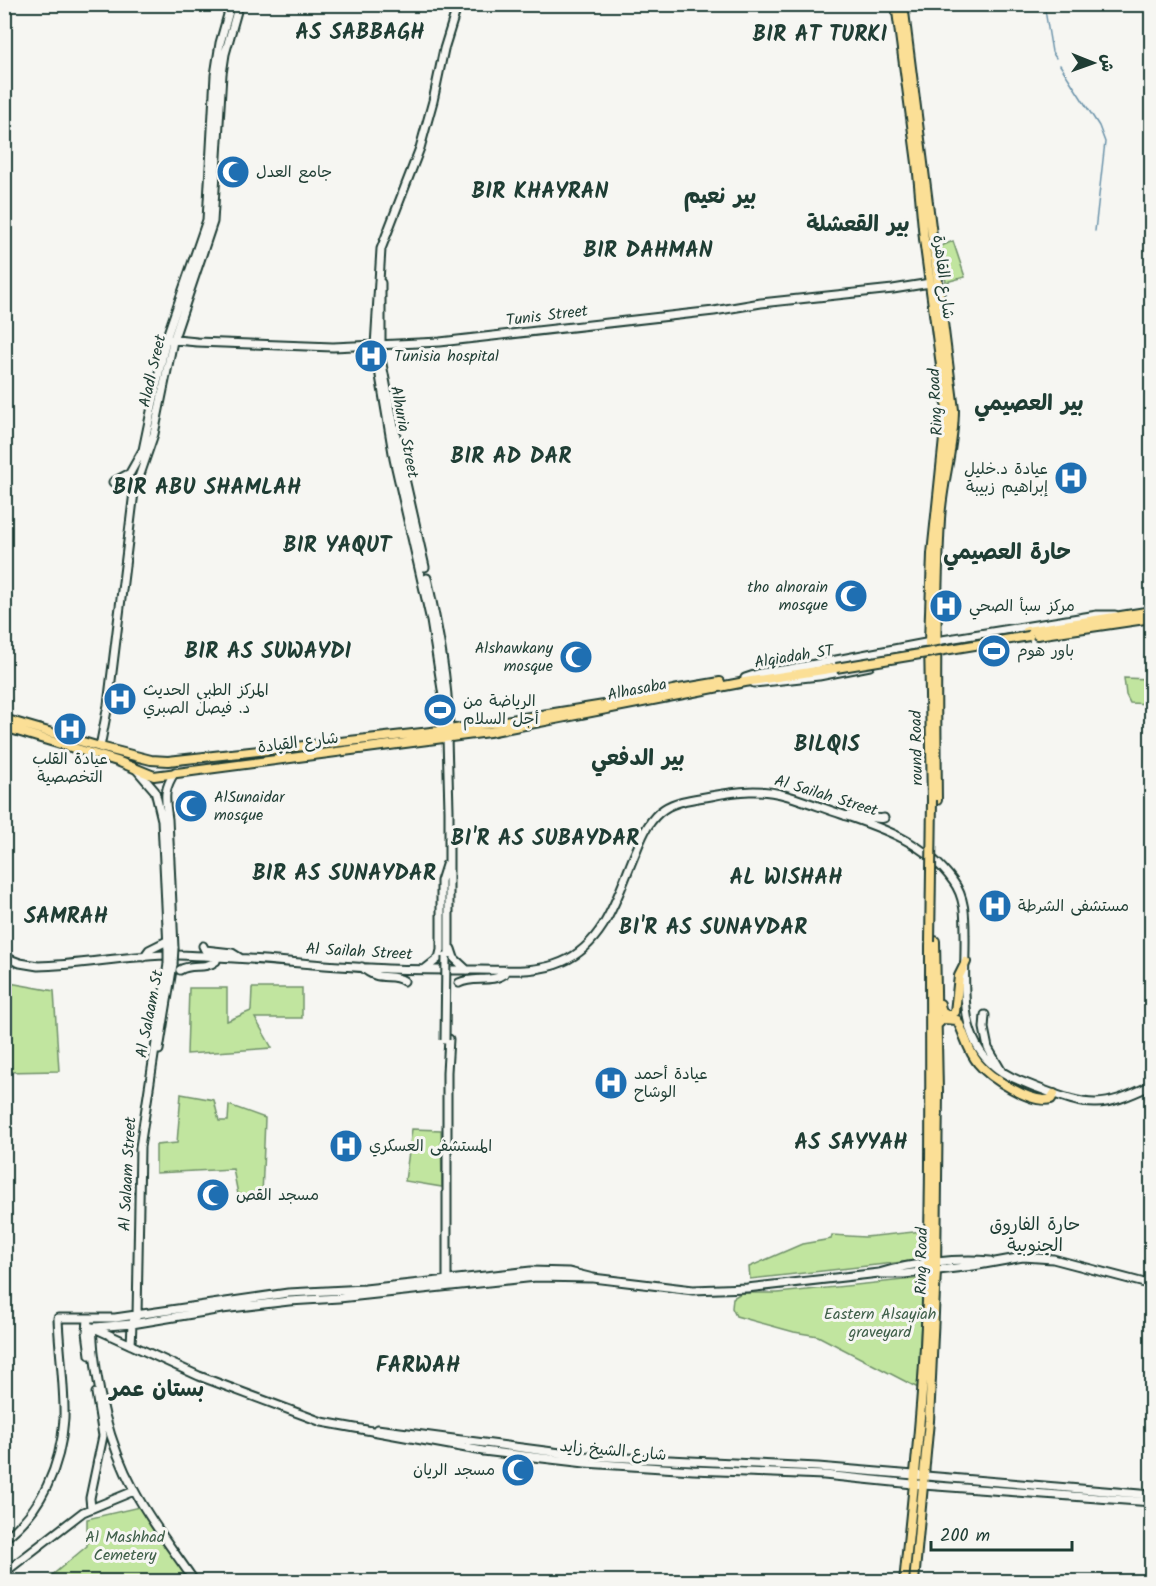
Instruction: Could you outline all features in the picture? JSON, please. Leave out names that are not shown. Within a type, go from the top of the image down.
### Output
[{"type":"main road","name":"شارع القاهرة","points":[[896,4],[947,410],[932,554]]},
{"type":"main road","name":"Ring Road","points":[[903,4],[954,410],[954,435],[945,474],[940,516],[933,642]]},
{"type":"main road","name":"round Road","points":[[932,554],[935,800],[932,942]]},
{"type":"main road","name":"Alqiadah ST","points":[[745,680],[1028,634],[1152,610]]},
{"type":"main road","name":"Alqiadah ST","points":[[1119,618],[1152,618]]},
{"type":"main road","name":"Alhasaba","points":[[445,733],[489,732],[745,680]]},
{"type":"main road","points":[[4,719],[100,747],[155,760],[162,769],[156,776],[4,727]]},
{"type":"main road","name":"شارع القيادة","points":[[155,760],[445,733]]},
{"type":"main road","name":"شارع القيادة","points":[[156,776],[445,733]]},
{"type":"main road","points":[[147,772],[146,765],[155,760]]},
{"type":"main road","name":"Ring Road","points":[[932,942],[937,1025],[934,1070]]},
{"type":"main road","name":"Ring Road","points":[[914,1581],[924,1476],[932,1267],[934,1070],[932,942]]},
{"type":"main road","points":[[936,999],[943,1013],[950,1015],[955,1012],[960,976],[966,962]]},
{"type":"main road","points":[[937,1025],[943,1019],[957,1020],[966,1044],[978,1064],[1005,1084],[1027,1095],[1045,1100],[1051,1099],[1054,1094]]},
{"type":"main road","name":"Ring Road","points":[[904,1581],[921,1424],[932,1267]]},
{"type":"street","name":"Aladl Sreet","points":[[112,482],[130,473],[141,455],[170,340],[207,220],[215,75],[220,43],[231,4]]},
{"type":"street","name":"Aladl Sreet","points":[[100,747],[108,705],[134,492],[154,434],[170,340],[213,222],[222,74],[225,54],[239,4]]},
{"type":"street","points":[[447,1280],[445,733],[447,697],[436,621],[378,346],[382,293],[381,249],[420,148],[444,49],[458,4]]},
{"type":"street","name":"Tunis Street","points":[[170,340],[333,348],[440,342],[714,311],[761,303],[930,283]]},
{"type":"street","points":[[745,680],[760,673],[983,633],[1097,615],[1119,618]]},
{"type":"street","points":[[745,680],[762,683],[819,676],[881,663],[1104,626],[1119,618]]},
{"type":"street","points":[[983,633],[981,638],[985,645]]},
{"type":"street","points":[[879,653],[885,657],[881,663]]},
{"type":"street","points":[[134,768],[155,791]]},
{"type":"street","points":[[170,945],[168,819],[165,800],[166,785],[175,772]]},
{"type":"street","points":[[166,785],[159,782],[155,785],[155,791],[162,820],[170,945]]},
{"type":"street","name":"Al Sailah Street","points":[[4,957],[38,966],[180,955],[424,969],[538,969],[552,966],[573,957],[590,945],[606,921],[645,830],[657,815],[670,806],[688,800],[728,793],[760,791],[787,795],[880,827],[905,839],[928,856],[950,878],[958,890],[964,911],[966,1012],[971,1033],[985,1057],[1002,1072],[1054,1094],[1080,1102],[1101,1104],[1121,1099],[1152,1085]]},
{"type":"street","points":[[846,816],[859,813],[879,819],[884,818]]},
{"type":"street","points":[[424,969],[434,963],[440,955],[441,881],[447,865]]},
{"type":"street","points":[[447,865],[451,882],[451,951],[456,960],[467,970]]},
{"type":"street","points":[[144,957],[149,950],[170,945]]},
{"type":"street","name":"Al Salaam St","points":[[153,1069],[157,1062],[171,964],[170,945]]},
{"type":"street","points":[[203,946],[205,950],[232,953],[240,958]]},
{"type":"street","points":[[180,970],[184,967],[209,966],[217,958]]},
{"type":"street","points":[[362,967],[374,976],[399,978],[404,981]]},
{"type":"street","points":[[459,983],[473,978],[497,978],[504,974],[506,969]]},
{"type":"street","points":[[985,1015],[984,1028],[988,1048],[1002,1072]]},
{"type":"street","name":"Al Salaam Street","points":[[137,1316],[140,1148],[153,1069]]},
{"type":"street","points":[[195,1581],[134,1491],[110,1434],[93,1348],[92,1327],[132,1324],[288,1301],[339,1298],[536,1277],[593,1278],[675,1289],[702,1290],[747,1288],[879,1273],[898,1275],[932,1267],[977,1265],[1023,1257],[1047,1257],[1152,1285]]},
{"type":"street","points":[[4,1539],[17,1529],[37,1507],[58,1451],[64,1417],[58,1318],[137,1316],[288,1293],[365,1288],[531,1271],[569,1272],[593,1278]]},
{"type":"street","points":[[131,1345],[132,1324],[137,1316]]},
{"type":"street","points":[[88,1319],[88,1342],[103,1437],[90,1498],[91,1508]]},
{"type":"street","name":"شارع الشيخ زايد","points":[[92,1327],[208,1380],[322,1422],[483,1451],[585,1463],[824,1475],[923,1485],[1152,1502]]},
{"type":"street","points":[[360,1429],[388,1429],[474,1443],[584,1456],[818,1467],[1152,1496]]},
{"type":"street","points":[[4,1573],[83,1512],[134,1491]]},
{"type":"green space","points":[[953,241],[965,277],[946,282],[939,247]]},
{"type":"green space","points":[[1124,678],[1149,679],[1151,704],[1130,703],[1126,695]]},
{"type":"green space","points":[[4,982],[54,991],[59,1071],[5,1072]]},
{"type":"green space","points":[[189,988],[227,988],[227,1021],[251,1011],[252,988],[302,988],[302,1018],[255,1018],[272,1048],[187,1054]]},
{"type":"green space","points":[[181,1094],[214,1100],[219,1121],[228,1121],[229,1105],[265,1118],[262,1197],[238,1194],[233,1169],[156,1173],[156,1145],[177,1143]]},
{"type":"green space","points":[[412,1129],[441,1130],[442,1187],[405,1181]]},
{"type":"green space","points":[[923,1231],[921,1260],[750,1279],[749,1267],[802,1244],[831,1239],[832,1235],[865,1237]]},
{"type":"green space","name":"Eastern Alsayiah graveyard","points":[[923,1278],[918,1388],[818,1336],[794,1332],[736,1316],[732,1308],[733,1298],[741,1293],[778,1293]]},
{"type":"green space","name":"Al Mashhad Cemetery","points":[[139,1507],[192,1581],[44,1582],[87,1546],[87,1519]]},
{"type":"waterway","points":[[1044,4],[1052,52],[1056,58]]},
{"type":"waterway","points":[[1060,65],[1099,126],[1105,142],[1095,231]]},
{"type":"place","name":"جامع العدل","points":[[233,172]]},
{"type":"place","name":"Tunisia hospital","points":[[371,356]]},
{"type":"place","name":"عيادة د.خليل إبراهيم زبيبة","points":[[1071,478]]},
{"type":"place","name":"tho alnorain mosque","points":[[851,596]]},
{"type":"place","name":"مركز سبأ الصحي","points":[[946,606]]},
{"type":"place","name":"باور هوم","points":[[994,651]]},
{"type":"place","name":"Alshawkany mosque","points":[[576,657]]},
{"type":"place","name":"المركز الطبي الحديث د. فيصل الصبري","points":[[120,699]]},
{"type":"place","name":"الرياضة من أجل السلام","points":[[440,710]]},
{"type":"place","name":"عيادة القلب التخصصية","points":[[70,729]]},
{"type":"place","name":"AlSunaidar mosque","points":[[191,806]]},
{"type":"place","name":"مستشفى الشرطة","points":[[995,906]]},
{"type":"place","name":"عيادة أحمد الوشاح","points":[[611,1083]]},
{"type":"place","name":"المستشفى العسكري","points":[[346,1146]]},
{"type":"place","name":"مسجد القص","points":[[213,1195]]},
{"type":"place","name":"مسجد الريان","points":[[518,1470]]},
{"type":"district","name":"AS SABBAGH","points":[[360,33]]},
{"type":"district","name":"BIR AT TURKI","points":[[820,35]]},
{"type":"district","name":"BIR KHAYRAN","points":[[540,192]]},
{"type":"district","name":"بير نعيم","points":[[720,197]]},
{"type":"district","name":"بير القعشلة","points":[[858,225]]},
{"type":"district","name":"BIR DAHMAN","points":[[648,251]]},
{"type":"district","name":"بير العصيمي","points":[[1029,404]]},
{"type":"district","name":"BIR AD DAR","points":[[511,457]]},
{"type":"district","name":"BIR ABU SHAMLAH","points":[[207,488]]},
{"type":"district","name":"BIR YAQUT","points":[[337,546]]},
{"type":"district","name":"حارة العصيمي","points":[[1007,553]]},
{"type":"district","name":"BIR AS SUWAYDI","points":[[268,652]]},
{"type":"district","name":"BILQIS","points":[[827,745]]},
{"type":"district","name":"بير الدفعي","points":[[638,759]]},
{"type":"district","name":"BI'R AS SUBAYDAR","points":[[545,839]]},
{"type":"district","name":"BIR AS SUNAYDAR","points":[[344,874]]},
{"type":"district","name":"AL WISHAH","points":[[786,878]]},
{"type":"district","name":"SAMRAH","points":[[66,917]]},
{"type":"district","name":"BI'R AS SUNAYDAR","points":[[713,928]]},
{"type":"district","name":"AS SAYYAH","points":[[851,1143]]},
{"type":"district","name":"حارة الفاروق الجنوبية","points":[[1035,1235]]},
{"type":"district","name":"FARWAH","points":[[418,1366]]},
{"type":"district","name":"بستان عمر","points":[[157,1390]]}]
